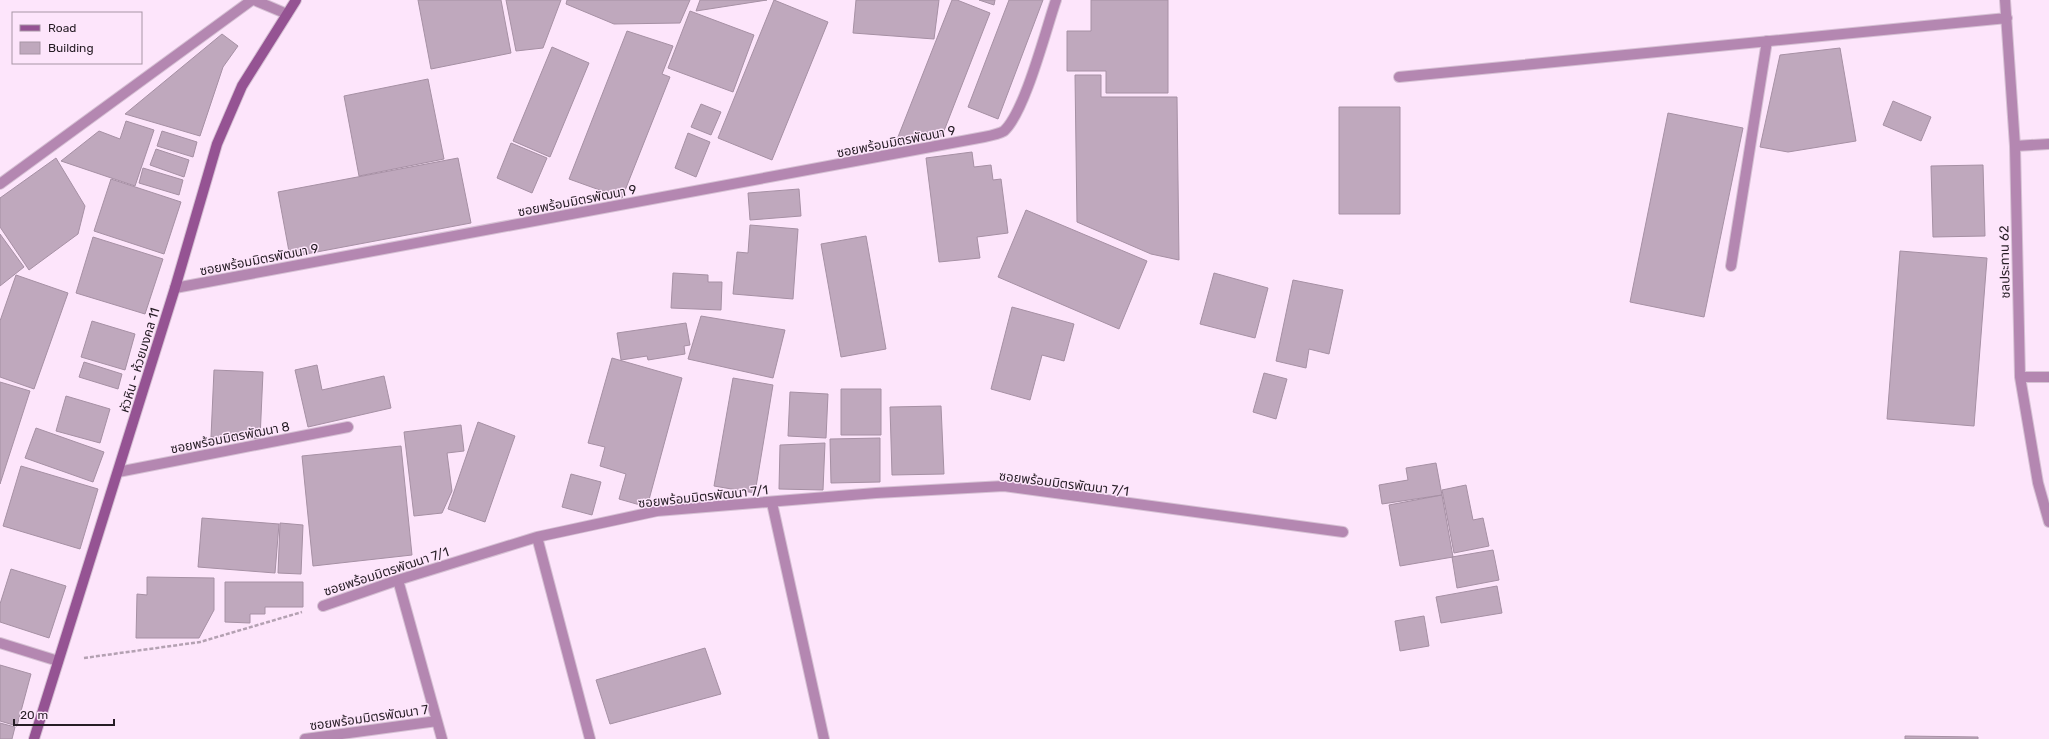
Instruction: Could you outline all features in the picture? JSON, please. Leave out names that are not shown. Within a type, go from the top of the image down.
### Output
[{"type":"street","points":[[0,184],[253,0],[287,14]]},
{"type":"street","name":"หัวหิน - ห้วยมงคล 11","points":[[34,739],[175,288],[216,144],[242,86],[296,0]]},
{"type":"street","name":"ซอยพร้อมมิตรพัฒนา 9","points":[[175,288],[984,138],[1003,132],[1015,116],[1028,84],[1056,0]]},
{"type":"street","name":"ชลประทาน 62","points":[[2005,0],[2015,146],[2020,377],[2038,483],[2049,522]]},
{"type":"street","points":[[1399,77],[2007,18]]},
{"type":"street","points":[[1731,266],[1767,41]]},
{"type":"street","points":[[2015,146],[2049,144]]},
{"type":"street","points":[[2020,377],[2049,377]]},
{"type":"street","name":"ซอยพร้อมมิตรพัฒนา 8","points":[[118,472],[348,427]]},
{"type":"street","name":"ซอยพร้อมมิตรพัฒนา 7/1","points":[[323,606],[398,580],[537,537],[657,512],[876,493],[1004,486],[1343,532]]},
{"type":"street","points":[[772,503],[824,739]]},
{"type":"street","points":[[537,537],[590,739]]},
{"type":"street","points":[[398,580],[442,739]]},
{"type":"street","points":[[0,644],[58,661]]},
{"type":"street","name":"ซอยพร้อมมิตรพัฒนา 7","points":[[305,739],[437,721]]},
{"type":"path","name":"ซอยพร้อมมิตรพัฒนา 7/1","points":[[58,661],[200,642],[323,606]]},
{"type":"building","points":[[418,0],[501,0],[511,53],[431,69]]},
{"type":"building","points":[[506,0],[561,0],[543,48],[516,51]]},
{"type":"building","points":[[567,0],[690,0],[680,23],[614,24],[566,4]]},
{"type":"building","points":[[700,0],[767,0],[696,11]]},
{"type":"building","points":[[774,0],[828,22],[772,160],[718,138]]},
{"type":"building","points":[[856,0],[939,0],[934,39],[853,33]]},
{"type":"building","points":[[952,0],[957,0],[990,13],[942,136],[896,142]]},
{"type":"building","points":[[979,0],[995,0],[994,5]]},
{"type":"building","points":[[1009,0],[1043,0],[998,119],[968,107]]},
{"type":"building","points":[[1091,0],[1168,0],[1168,93],[1106,93],[1106,71],[1067,71],[1067,31],[1091,31]]},
{"type":"building","points":[[690,11],[754,35],[733,92],[668,68]]},
{"type":"building","points":[[627,31],[673,46],[662,74],[670,77],[622,198],[569,179]]},
{"type":"building","points":[[222,34],[238,46],[223,67],[200,136],[125,114]]},
{"type":"building","points":[[552,47],[589,63],[550,157],[513,141]]},
{"type":"building","points":[[1840,48],[1856,141],[1788,152],[1760,147],[1780,55]]},
{"type":"building","points":[[1075,75],[1101,75],[1101,97],[1177,97],[1179,260],[1151,254],[1077,222]]},
{"type":"building","points":[[428,79],[444,159],[359,176],[344,96]]},
{"type":"building","points":[[1893,101],[1931,117],[1921,141],[1883,125]]},
{"type":"building","points":[[701,104],[721,112],[711,135],[691,127]]},
{"type":"building","points":[[1339,107],[1400,107],[1400,214],[1339,214]]},
{"type":"building","points":[[1668,113],[1743,128],[1704,317],[1630,302]]},
{"type":"building","points":[[126,121],[154,130],[135,186],[61,161],[99,131],[120,139]]},
{"type":"building","points":[[162,131],[197,142],[193,157],[157,146]]},
{"type":"building","points":[[688,133],[710,142],[696,177],[675,168]]},
{"type":"building","points":[[511,143],[547,158],[532,193],[497,178]]},
{"type":"building","points":[[156,149],[189,160],[184,177],[150,165]]},
{"type":"building","points":[[972,152],[974,167],[991,165],[993,180],[1001,179],[1008,233],[977,237],[980,258],[939,262],[926,158]]},
{"type":"building","points":[[56,158],[85,206],[78,234],[29,270],[0,227],[0,198]]},
{"type":"building","points":[[458,158],[471,223],[290,257],[278,192]]},
{"type":"building","points":[[1983,165],[1985,236],[1933,237],[1931,166]]},
{"type":"building","points":[[143,168],[183,180],[179,195],[139,183]]},
{"type":"building","points":[[111,179],[181,202],[164,254],[94,231]]},
{"type":"building","points":[[799,189],[801,216],[750,220],[748,193]]},
{"type":"building","points":[[1026,210],[1147,261],[1119,329],[998,277]]},
{"type":"building","points":[[750,225],[798,229],[793,299],[733,294],[737,252],[748,253]]},
{"type":"building","points":[[0,234],[24,267],[0,286]]},
{"type":"building","points":[[866,236],[886,349],[841,357],[821,244]]},
{"type":"building","points":[[93,237],[163,259],[145,314],[76,293]]},
{"type":"building","points":[[1900,251],[1987,258],[1974,426],[1887,419]]},
{"type":"building","points":[[673,273],[708,275],[708,282],[722,282],[721,310],[671,308]]},
{"type":"building","points":[[1214,273],[1268,288],[1255,338],[1200,324]]},
{"type":"building","points":[[16,275],[68,293],[34,389],[0,377],[0,321]]},
{"type":"building","points":[[1293,280],[1343,290],[1329,354],[1309,349],[1306,368],[1276,361]]},
{"type":"building","points":[[1012,307],[1074,324],[1064,361],[1042,355],[1030,400],[991,389]]},
{"type":"building","points":[[701,316],[785,330],[773,378],[688,359]]},
{"type":"building","points":[[92,321],[135,334],[125,370],[81,357]]},
{"type":"building","points":[[686,323],[690,345],[684,346],[685,354],[648,360],[647,356],[621,360],[617,333]]},
{"type":"building","points":[[612,358],[682,378],[647,507],[619,499],[626,474],[600,466],[605,447],[588,443]]},
{"type":"building","points":[[84,362],[122,374],[118,389],[79,377]]},
{"type":"building","points":[[317,365],[322,390],[384,376],[391,408],[308,427],[295,370]]},
{"type":"building","points":[[214,370],[263,372],[260,439],[211,437]]},
{"type":"building","points":[[1264,373],[1287,379],[1276,419],[1253,412]]},
{"type":"building","points":[[733,378],[773,385],[755,493],[714,486]]},
{"type":"building","points":[[0,382],[30,391],[0,484]]},
{"type":"building","points":[[841,389],[881,389],[881,435],[841,435]]},
{"type":"building","points":[[790,392],[828,394],[826,438],[788,436]]},
{"type":"building","points":[[66,396],[110,409],[100,443],[56,431]]},
{"type":"building","points":[[941,406],[944,474],[892,475],[890,407]]},
{"type":"building","points":[[478,422],[515,436],[485,522],[448,509]]},
{"type":"building","points":[[461,425],[464,451],[447,453],[452,491],[442,513],[414,516],[404,432]]},
{"type":"building","points":[[36,428],[104,452],[93,482],[25,458]]},
{"type":"building","points":[[880,438],[880,482],[831,483],[830,439]]},
{"type":"building","points":[[825,443],[823,490],[779,489],[780,445]]},
{"type":"building","points":[[401,446],[412,555],[313,566],[302,456]]},
{"type":"building","points":[[1436,463],[1442,495],[1382,504],[1379,485],[1408,480],[1406,468]]},
{"type":"building","points":[[21,466],[98,489],[80,549],[3,526]]},
{"type":"building","points":[[571,474],[601,482],[592,515],[562,507]]},
{"type":"building","points":[[1466,485],[1473,520],[1483,518],[1489,546],[1454,553],[1442,490]]},
{"type":"building","points":[[1442,495],[1453,557],[1400,566],[1389,505]]},
{"type":"building","points":[[202,518],[279,524],[275,573],[198,567]]},
{"type":"building","points":[[280,523],[303,525],[301,574],[278,573]]},
{"type":"building","points":[[1493,550],[1499,580],[1457,588],[1452,557]]},
{"type":"building","points":[[11,569],[66,586],[49,638],[0,622],[0,604]]},
{"type":"building","points":[[147,577],[214,578],[214,610],[199,638],[136,638],[137,594],[147,595]]},
{"type":"building","points":[[225,582],[303,582],[303,607],[265,607],[265,614],[250,614],[250,623],[225,622]]},
{"type":"building","points":[[1497,586],[1502,613],[1441,623],[1436,597]]},
{"type":"building","points":[[1424,616],[1429,646],[1400,651],[1395,621]]},
{"type":"building","points":[[705,648],[721,694],[610,724],[596,680]]},
{"type":"building","points":[[0,665],[31,674],[17,726],[0,721]]},
{"type":"building","points":[[0,723],[15,727],[12,739],[0,739]]},
{"type":"building","points":[[1905,736],[1978,737],[1978,739],[1905,739]]}]
